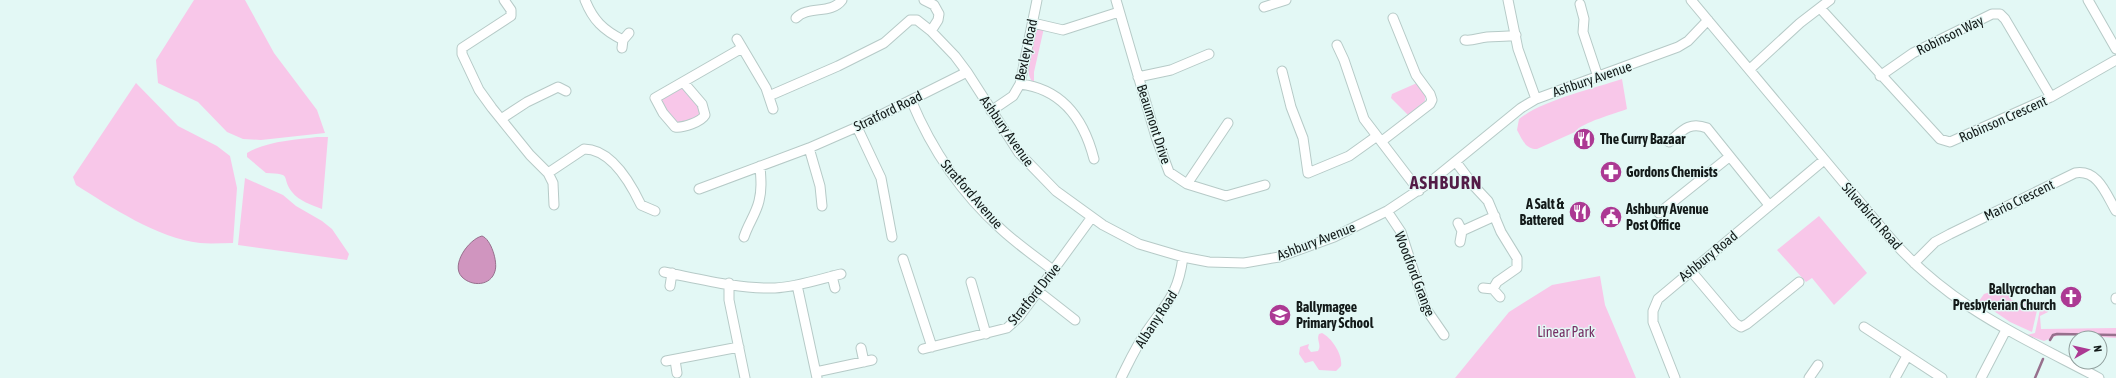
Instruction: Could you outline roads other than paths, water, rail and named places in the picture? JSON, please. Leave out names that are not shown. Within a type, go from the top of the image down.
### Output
[{"type":"street","points":[[504,0],[511,10],[511,16],[462,48],[462,54],[479,90],[501,119],[548,173],[553,183],[554,205]]},
{"type":"street","points":[[585,0],[591,15],[597,23],[608,32],[625,40]]},
{"type":"street","points":[[796,18],[801,13],[826,10],[838,5],[842,0]]},
{"type":"street","points":[[924,0],[934,5],[939,14],[938,20],[931,31]]},
{"type":"street","name":"Bexley Road","points":[[991,111],[1013,96],[1020,84],[1037,0]]},
{"type":"street","name":"Beaumont Drive","points":[[1116,0],[1156,137],[1169,172],[1187,184],[1226,196],[1264,185]]},
{"type":"street","points":[[1264,7],[1286,0]]},
{"type":"street","points":[[1508,0],[1518,50],[1536,99]]},
{"type":"street","name":"Silverbirch Road","points":[[1691,0],[1750,69],[1888,237],[1914,263],[1949,294],[2006,330],[2099,378]]},
{"type":"street","points":[[1750,69],[1830,0]]},
{"type":"street","points":[[2088,0],[2116,49]]},
{"type":"street","points":[[1580,4],[1584,19],[1584,32],[1598,77]]},
{"type":"street","name":"Robinson Crescent","points":[[1820,8],[1880,76],[1940,139],[1950,142],[2051,97],[2116,60]]},
{"type":"street","points":[[1033,23],[1063,30],[1119,12]]},
{"type":"street","name":"Robinson Way","points":[[1880,76],[1913,53],[1992,14],[2000,14],[2005,19],[2051,97]]},
{"type":"street","points":[[1282,71],[1291,107],[1303,138],[1308,173],[1349,156],[1380,138],[1430,104],[1432,100],[1430,94],[1416,76],[1393,18]]},
{"type":"street","name":"Ashbury Avenue","points":[[769,96],[838,66],[884,43],[910,20],[917,20],[931,31],[967,72],[1019,153],[1056,191],[1103,225],[1139,244],[1183,257],[1209,262],[1244,263],[1279,256],[1334,236],[1387,211],[1419,191],[1505,120],[1536,99],[1678,47],[1688,41],[1708,20]]},
{"type":"street","points":[[1465,40],[1475,41],[1486,37],[1500,38],[1516,35]]},
{"type":"street","points":[[737,39],[769,96],[773,109]]},
{"type":"street","points":[[1337,45],[1344,60],[1364,119],[1419,191]]},
{"type":"street","points":[[684,83],[702,104],[705,115],[703,119],[678,128],[671,124],[655,98],[684,83],[742,48]]},
{"type":"street","points":[[1138,77],[1171,70],[1210,54]]},
{"type":"street","name":"Stratford Road","points":[[699,189],[809,148],[857,127],[967,72]]},
{"type":"street","points":[[1020,84],[1046,91],[1076,114],[1083,126],[1094,159]]},
{"type":"street","points":[[501,119],[527,102],[558,87],[566,91]]},
{"type":"street","name":"Stratford Avenue","points":[[910,100],[937,154],[971,197],[1000,229],[1054,271]]},
{"type":"street","points":[[1187,184],[1228,123]]},
{"type":"street","points":[[1669,142],[1689,126],[1697,124],[1707,128],[1769,205]]},
{"type":"street","points":[[857,127],[881,178],[892,237]]},
{"type":"street","points":[[809,148],[820,186],[822,206]]},
{"type":"street","points":[[548,173],[584,149],[588,149],[609,159],[632,188],[641,205],[655,211]]},
{"type":"street","points":[[1658,213],[1729,157]]},
{"type":"street","name":"Ashbury Road","points":[[1674,378],[1653,322],[1653,311],[1658,299],[1824,160]]},
{"type":"street","points":[[1456,162],[1474,186],[1488,201],[1501,232],[1512,246],[1517,258],[1517,268],[1497,282],[1493,288]]},
{"type":"street","points":[[744,236],[748,222],[759,202],[762,185],[760,166]]},
{"type":"street","name":"Mario Crescent","points":[[1914,263],[1935,242],[2075,173],[2083,172],[2095,176],[2116,211]]},
{"type":"street","name":"Woodford Grange","points":[[1387,211],[1401,232],[1426,309],[1444,336]]},
{"type":"street","points":[[1460,242],[1460,227],[1495,216]]},
{"type":"street","name":"Stratford Drive","points":[[923,349],[1007,328],[1019,316],[1038,292],[1092,217]]},
{"type":"street","name":"Albany Road","points":[[1121,378],[1133,353],[1147,331],[1167,306],[1178,284],[1183,257]]},
{"type":"street","points":[[903,259],[932,347]]},
{"type":"street","points":[[1691,271],[1735,323],[1741,327],[1747,324],[1799,282]]},
{"type":"street","points":[[670,286],[668,273],[729,284],[775,288],[797,285],[837,275],[835,288]]},
{"type":"street","points":[[971,282],[986,334]]},
{"type":"street","points":[[729,284],[729,300],[745,378]]},
{"type":"street","points":[[797,285],[816,375],[868,361],[861,348]]},
{"type":"street","points":[[1483,288],[1493,288]]},
{"type":"street","points":[[1493,288],[1500,297]]},
{"type":"street","points":[[1038,292],[1075,320]]},
{"type":"street","points":[[1864,327],[1942,378]]},
{"type":"street","points":[[1981,378],[2006,330]]},
{"type":"street","points":[[677,373],[670,360],[739,347]]},
{"type":"street","points":[[1895,378],[1908,356]]},
{"type":"street","points":[[1810,378],[1818,365]]},
{"type":"waterway","points":[[2050,340],[2053,335],[2057,334],[2116,335]]},
{"type":"waterway","points":[[2035,378],[2043,359]]},
{"type":"place","name":"The Curry Bazaar","points":[[1584,139]]},
{"type":"place","name":"Gordons Chemists","points":[[1611,172]]},
{"type":"place","name":"A Salt & Battered","points":[[1580,212]]},
{"type":"place","name":"Ashbury Avenue Post Office","points":[[1611,217]]},
{"type":"place","name":"Ballycrochan Presbyterian Church","points":[[2071,297]]},
{"type":"place","name":"Ballymagee Primary School","points":[[1280,315]]},
{"type":"district","name":"ASHBURN","points":[[1446,183]]},
{"type":"park label","name":"Linear Park","points":[[1566,332]]}]
